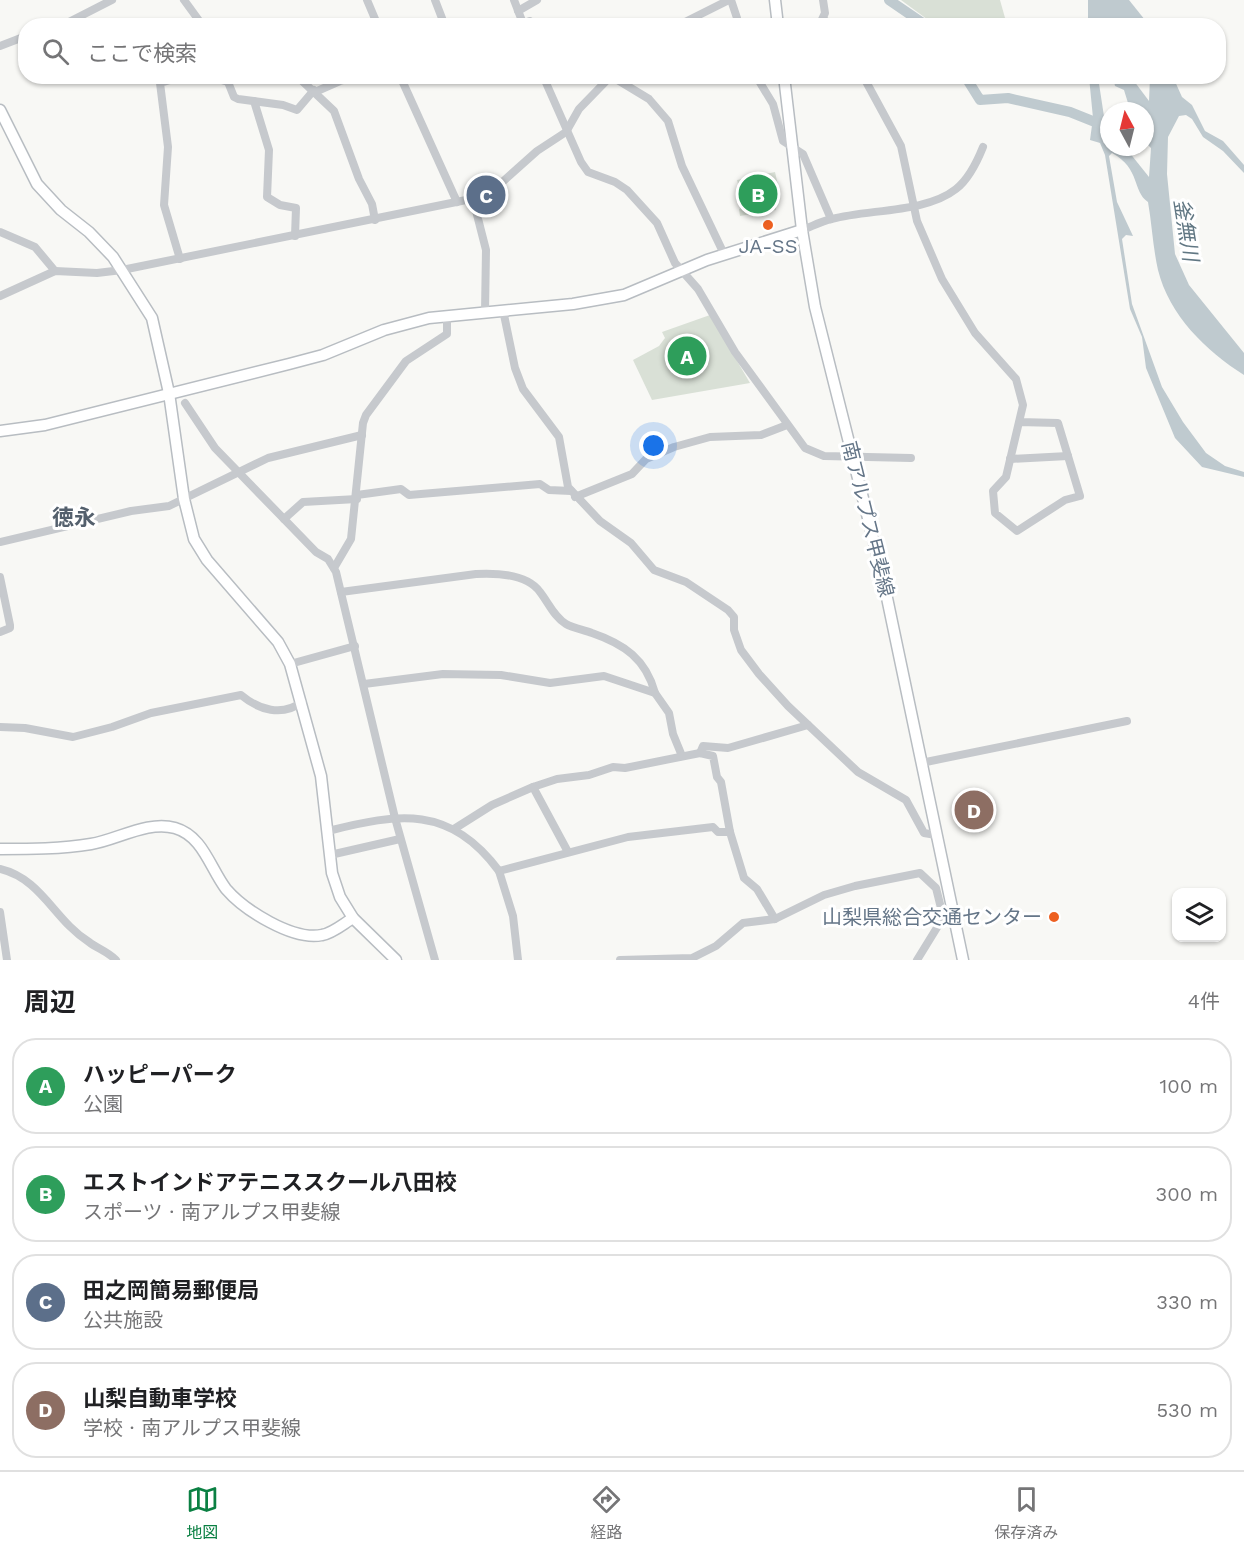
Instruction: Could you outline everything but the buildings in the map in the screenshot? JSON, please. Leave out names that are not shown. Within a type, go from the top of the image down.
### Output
[{"type":"street","points":[[77,18],[112,0]]},
{"type":"street","points":[[184,0],[197,18]]},
{"type":"street","points":[[367,0],[375,18]]},
{"type":"street","points":[[435,0],[442,18]]},
{"type":"street","points":[[514,0],[520,18]]},
{"type":"street","points":[[518,11],[537,0]]},
{"type":"street","points":[[693,18],[730,0],[737,18]]},
{"type":"street","points":[[775,0],[777,18]]},
{"type":"street","points":[[822,18],[824,0]]},
{"type":"street","points":[[0,46],[18,39]]},
{"type":"street","points":[[159,84],[168,147],[164,205],[180,259]]},
{"type":"street","points":[[229,84],[237,99],[254,100],[297,110],[315,91],[332,84]]},
{"type":"street","points":[[307,84],[327,107],[334,111],[372,204],[375,220]]},
{"type":"street","points":[[404,84],[457,202]]},
{"type":"street","points":[[547,84],[588,171],[615,182],[639,200],[657,223],[675,263],[698,289],[735,352],[805,448],[824,456],[911,458]]},
{"type":"street","points":[[0,296],[55,271],[97,273],[122,270],[473,199],[500,185],[537,151],[568,130],[579,109],[603,84]]},
{"type":"street","points":[[624,84],[649,99],[660,109],[670,128],[682,166],[724,254]]},
{"type":"street","points":[[761,84],[773,105],[783,141],[803,154],[831,219]]},
{"type":"street","name":"南アルプス甲斐線","points":[[785,84],[802,230],[817,318],[882,574],[963,960]]},
{"type":"street","points":[[867,84],[904,154],[912,205],[927,249],[961,313],[1016,379],[1023,405],[1006,477],[993,491],[994,510],[1017,531],[1065,500],[1080,496],[1058,423],[1019,422]]},
{"type":"street","points":[[254,100],[269,150],[267,197],[280,205],[296,208],[295,236]]},
{"type":"street","points":[[0,110],[37,183],[61,210],[103,246],[122,270],[152,318],[169,393],[184,499],[194,539],[278,642],[290,664],[321,776],[330,855],[340,897],[353,918],[396,960]]},
{"type":"street","points":[[0,431],[45,425],[323,355],[384,330],[447,316],[573,304],[616,296],[724,254],[831,219],[935,200],[958,188],[976,165],[983,147]]},
{"type":"street","points":[[473,199],[486,250],[485,312]]},
{"type":"street","points":[[0,232],[35,247],[55,271]]},
{"type":"street","points":[[503,310],[515,368],[523,389],[556,430],[573,494],[600,521],[631,543],[654,570],[686,582],[728,610],[734,617],[734,630],[741,650],[759,674],[858,772],[906,800],[924,833],[936,835]]},
{"type":"street","points":[[334,568],[347,550],[351,539],[366,415],[406,361],[447,334],[447,316]]},
{"type":"street","points":[[185,403],[216,448],[316,552],[328,559],[334,568],[355,646],[400,839],[435,960]]},
{"type":"street","points":[[284,519],[303,502],[357,497],[401,489],[409,495],[540,484],[573,494],[632,474],[646,459],[674,447],[711,437],[761,435],[787,425]]},
{"type":"street","points":[[0,542],[130,511],[169,506],[268,458],[362,435]]},
{"type":"street","points":[[1010,459],[1068,456]]},
{"type":"street","points":[[341,592],[476,574],[495,573],[521,580],[538,589],[555,615],[566,624],[619,643],[634,654],[648,672],[655,693],[669,712],[673,734],[682,756]]},
{"type":"street","points":[[0,577],[10,628],[0,632]]},
{"type":"street","points":[[290,664],[355,646]]},
{"type":"street","points":[[364,684],[443,674],[501,675],[550,683],[604,676],[655,693]]},
{"type":"street","points":[[0,727],[25,728],[73,737],[152,713],[241,695],[263,710],[286,709],[302,702]]},
{"type":"street","points":[[921,763],[1127,721]]},
{"type":"street","points":[[700,753],[703,746],[728,748],[808,725]]},
{"type":"street","points":[[454,828],[492,805],[557,779],[700,753],[712,756],[717,777],[721,782],[730,832],[744,878],[757,889],[775,919]]},
{"type":"street","points":[[533,787],[568,852]]},
{"type":"street","points":[[328,831],[376,819],[395,818],[425,820],[454,828],[472,840],[499,871],[513,916],[518,960]]},
{"type":"street","points":[[0,849],[91,844],[165,826],[176,828],[193,838],[226,888],[243,906],[267,920],[309,936],[330,933],[353,918]]},
{"type":"street","points":[[499,871],[628,837],[714,827],[718,832],[730,832]]},
{"type":"street","points":[[330,855],[400,839]]},
{"type":"street","points":[[0,869],[25,877],[64,920],[88,942],[108,951],[116,960]]},
{"type":"street","points":[[620,960],[692,958],[708,951],[743,923],[775,919],[824,895],[920,873],[936,888],[944,916]]},
{"type":"street","points":[[936,888],[947,883]]},
{"type":"street","points":[[917,960],[951,904]]},
{"type":"street","points":[[0,912],[7,960]]},
{"type":"shaded area","points":[[901,0],[1000,0],[1005,18],[925,18]]},
{"type":"shaded area","points":[[1088,0],[1129,0],[1143,18],[1088,18]]},
{"type":"shaded area","points":[[1090,84],[1099,84],[1102,102],[1100,102],[1100,143],[1090,140],[1093,118]]},
{"type":"shaded area","points":[[1115,84],[1136,84],[1149,101],[1150,84],[1176,84],[1182,97],[1192,105],[1205,131],[1223,141],[1244,165],[1244,173],[1223,151],[1203,137],[1192,119],[1186,115],[1179,116],[1168,137],[1167,174],[1175,254],[1189,285],[1244,353],[1244,375],[1203,343],[1180,317],[1171,302],[1158,270],[1148,202],[1140,192],[1128,166],[1116,156],[1132,156],[1149,177],[1150,156],[1154,156],[1154,102],[1128,102],[1124,90]]},
{"type":"shaded area","points":[[1105,156],[1109,156],[1117,202],[1133,236],[1126,235],[1122,239],[1132,304],[1162,387],[1183,422],[1206,453],[1225,466],[1244,472],[1244,477],[1202,467],[1175,438],[1146,368],[1142,337],[1130,309]]},
{"type":"shaded area","points":[[775,172],[778,185],[774,192],[776,210],[740,216],[739,209],[744,207],[737,180]]},
{"type":"shaded area","points":[[710,315],[750,383],[652,400],[633,360],[659,346],[665,338],[662,332]]},
{"type":"waterway","points":[[889,0],[915,18]]},
{"type":"waterway","points":[[970,84],[980,100],[1008,98],[1070,112],[1100,124]]},
{"type":"place","name":"エストインドアテニススクール八田校","points":[[758,194]]},
{"type":"place","name":"田之岡簡易郵便局","points":[[486,195]]},
{"type":"place","name":"JA-SS","points":[[768,225]]},
{"type":"place","name":"ハッピーパーク","points":[[687,356]]},
{"type":"place","name":"山梨自動車学校","points":[[974,810]]},
{"type":"place","name":"山梨県総合交通センター","points":[[1054,917]]},
{"type":"district","name":"徳永","points":[[74,517]]},
{"type":"water label","name":"釜無川","points":[[1186,230]]}]
